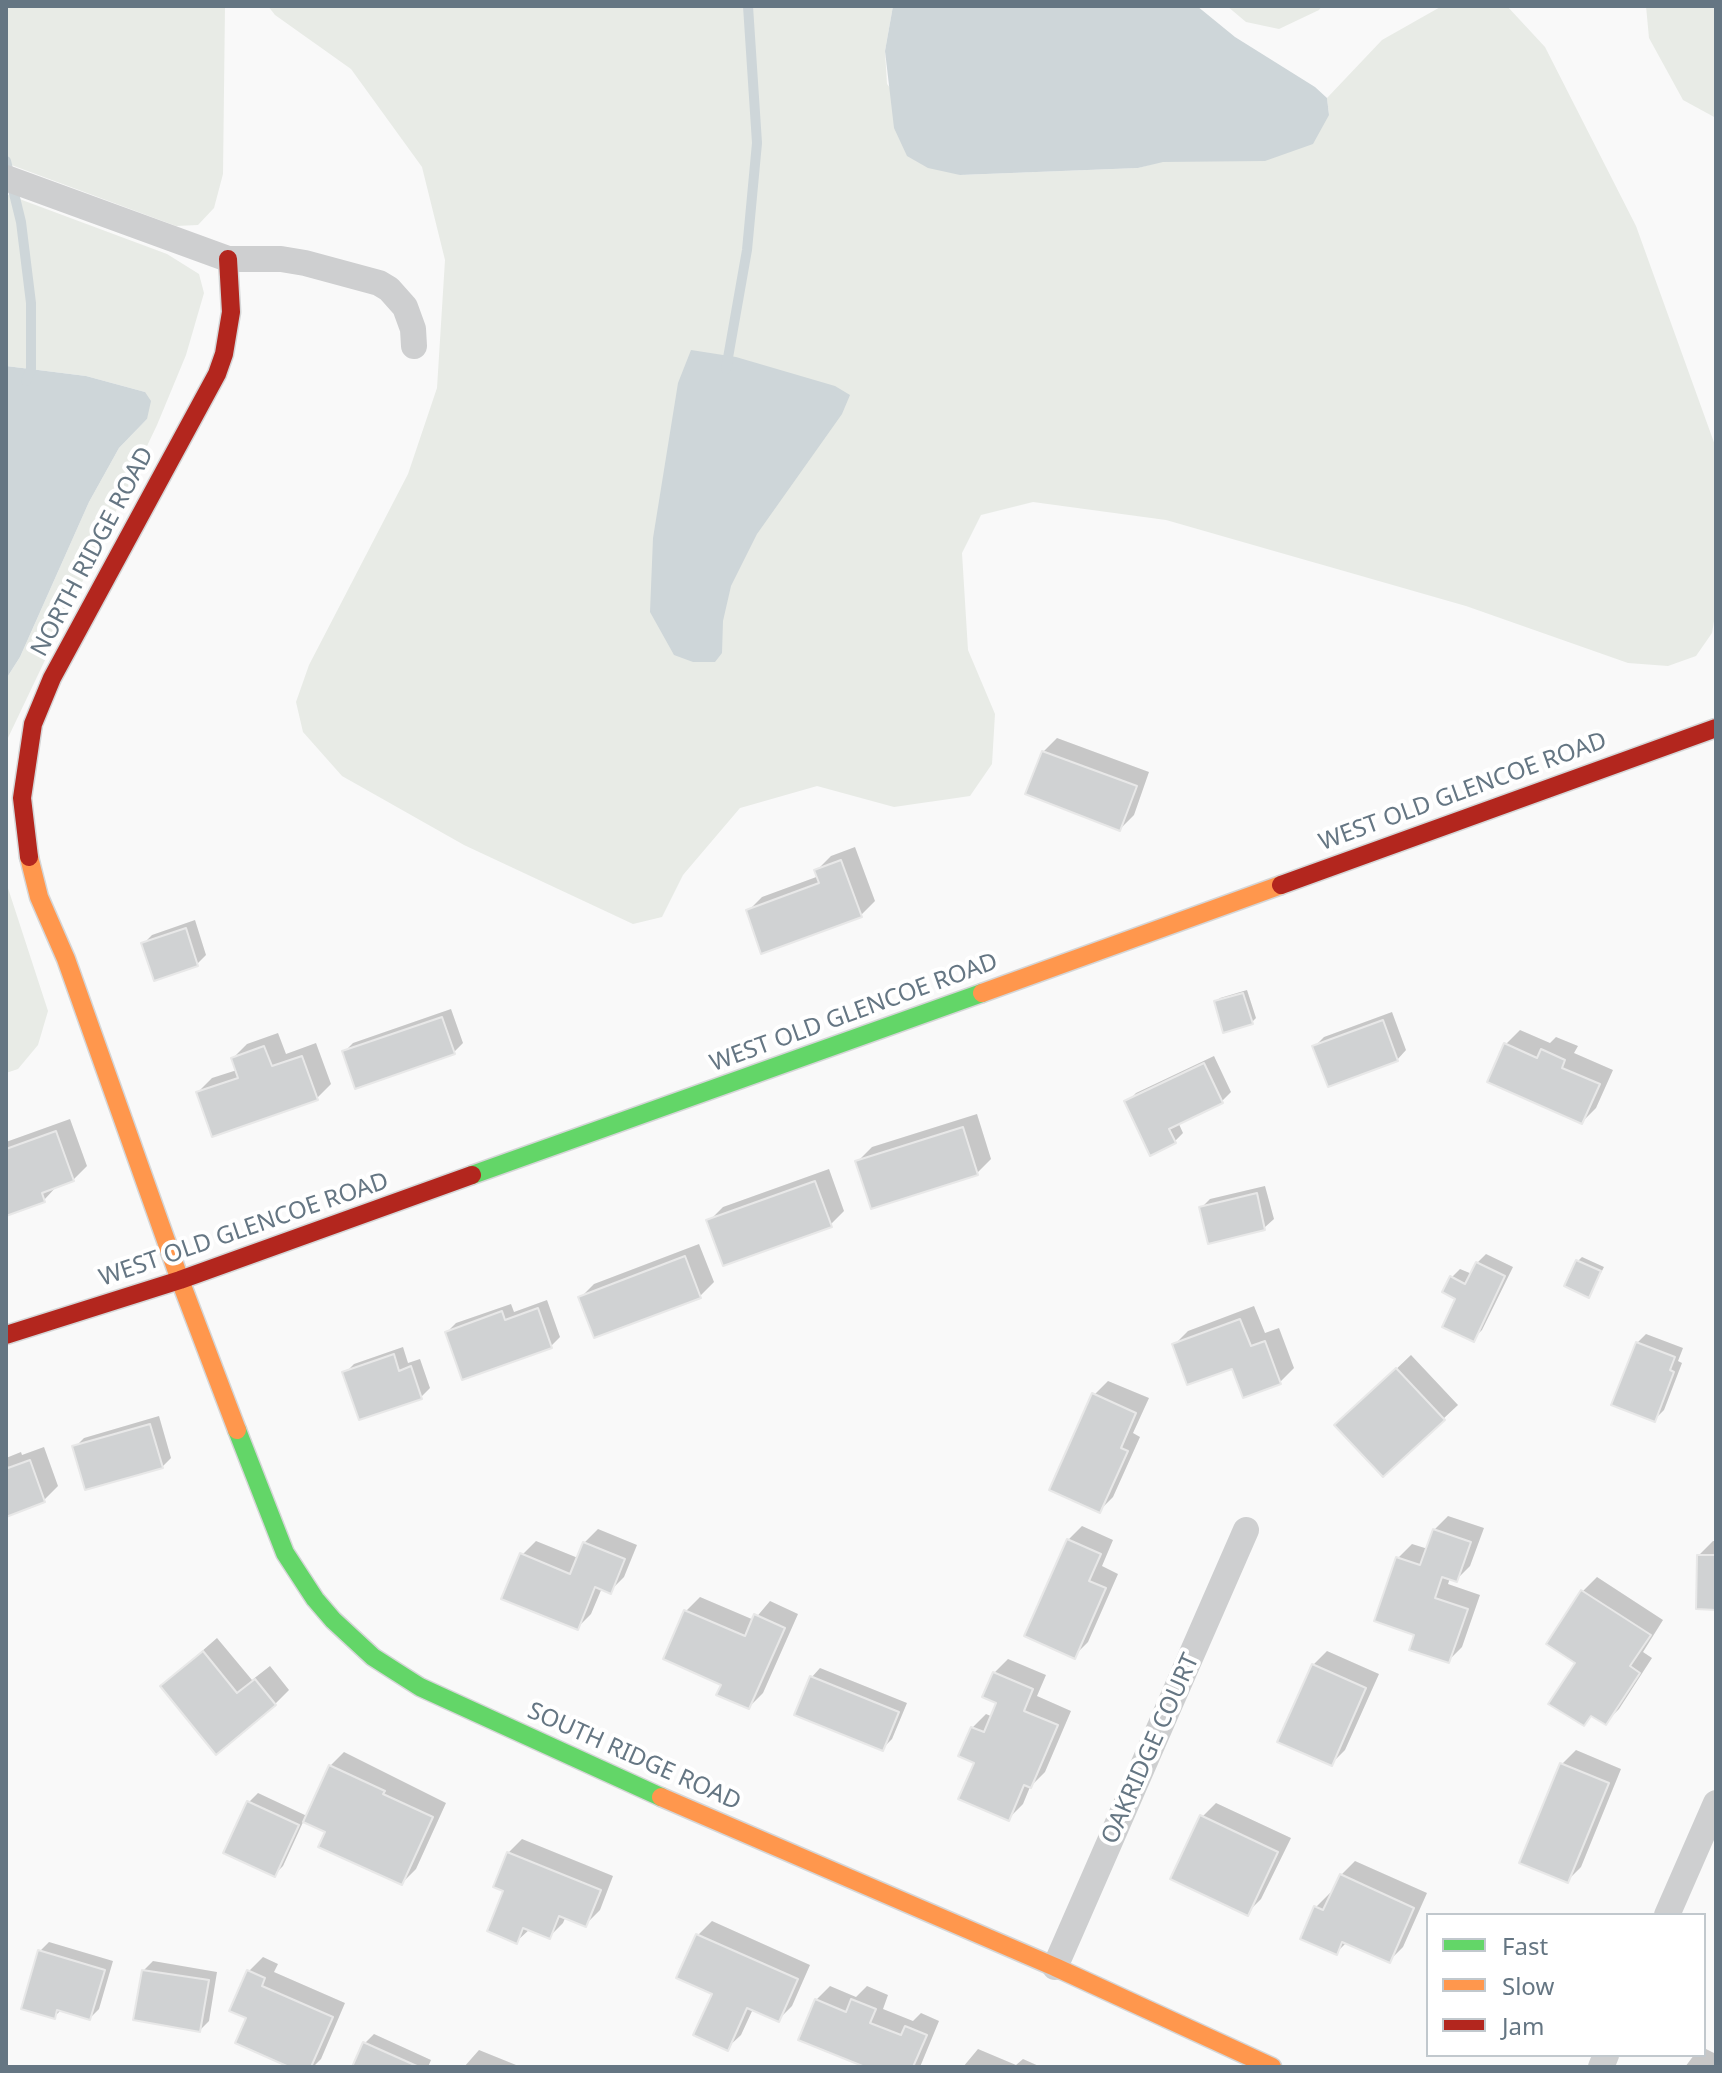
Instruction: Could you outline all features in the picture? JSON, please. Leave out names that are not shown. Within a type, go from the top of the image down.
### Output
[{"type":"street","points":[[6,178],[228,259],[281,259],[379,283],[405,307],[413,329],[414,346]]},
{"type":"street","name":"NORTH RIDGE ROAD","points":[[180,1280],[66,959],[39,897],[26,848],[22,798],[33,724],[52,678],[217,374],[224,354],[231,312],[228,259]]},
{"type":"street","name":"WEST OLD GLENCOE ROAD","points":[[6,1335],[180,1280],[1716,728]]},
{"type":"street","name":"SOUTH RIDGE ROAD","points":[[180,1280],[285,1553],[333,1620],[373,1657],[420,1687],[448,1700],[686,1808],[1055,1967],[1272,2067]]},
{"type":"street","name":"OAKRIDGE COURT","points":[[1055,1967],[1246,1530]]},
{"type":"street","points":[[1668,1913],[1716,1803]]},
{"type":"shaded area","points":[[6,6],[225,6],[223,174],[214,208],[198,225],[176,226],[6,163]]},
{"type":"shaded area","points":[[268,6],[893,6],[885,51],[887,84],[960,175],[1138,168],[1329,115],[1327,98],[1382,40],[1442,6],[1507,6],[1545,47],[1636,226],[1716,448],[1716,609],[1712,633],[1696,656],[1668,666],[1628,663],[1466,606],[1166,520],[1033,502],[981,515],[962,553],[968,650],[995,714],[992,764],[970,796],[894,807],[817,786],[740,808],[683,875],[662,917],[633,924],[464,845],[342,776],[303,732],[296,702],[309,665],[408,474],[437,388],[445,260],[422,167],[351,69],[275,15]]},
{"type":"shaded area","points":[[893,6],[1197,6],[1235,37],[1315,87],[1327,98],[1329,115],[1313,144],[1265,161],[1163,162],[1138,168],[960,175],[928,168],[907,156],[894,128],[885,51]]},
{"type":"shaded area","points":[[1227,6],[1322,6],[1279,29],[1246,22]]},
{"type":"shaded area","points":[[1646,6],[1716,6],[1716,118],[1683,100],[1649,38]]},
{"type":"shaded area","points":[[6,194],[167,254],[199,274],[204,293],[186,355],[157,425],[6,742],[6,679],[20,657],[89,502],[119,448],[147,419],[145,392],[86,376],[6,366]]},
{"type":"shaded area","points":[[691,350],[736,357],[835,386],[850,395],[842,414],[757,534],[731,586],[723,621],[722,653],[715,662],[693,662],[674,655],[650,612],[653,538],[678,383]]},
{"type":"shaded area","points":[[6,366],[86,376],[145,392],[151,401],[147,419],[119,448],[89,502],[20,657],[6,679]]},
{"type":"shaded area","points":[[6,882],[48,1011],[38,1045],[18,1069],[6,1073]]},
{"type":"building","points":[[1042,751],[1137,786],[1120,831],[1025,794]]},
{"type":"building","points":[[841,860],[862,917],[761,954],[746,910],[819,883],[814,870]]},
{"type":"building","points":[[186,928],[198,966],[154,981],[141,943]]},
{"type":"building","points":[[1243,993],[1253,1024],[1223,1033],[1214,1001]]},
{"type":"building","points":[[442,1017],[455,1054],[355,1089],[342,1051]]},
{"type":"building","points":[[1383,1020],[1398,1061],[1328,1087],[1312,1046]]},
{"type":"building","points":[[1504,1043],[1537,1058],[1541,1049],[1565,1060],[1562,1068],[1600,1084],[1582,1124],[1487,1082]]},
{"type":"building","points":[[264,1046],[272,1066],[302,1056],[318,1100],[212,1137],[196,1092],[238,1078],[231,1058]]},
{"type":"building","points":[[1204,1063],[1223,1103],[1169,1129],[1176,1143],[1150,1156],[1124,1101]]},
{"type":"building","points":[[963,1127],[978,1175],[871,1209],[855,1161]]},
{"type":"building","points":[[56,1131],[74,1181],[42,1193],[45,1202],[6,1216],[6,1149]]},
{"type":"building","points":[[815,1181],[832,1227],[723,1266],[706,1220]]},
{"type":"building","points":[[1257,1193],[1265,1230],[1208,1244],[1199,1207]]},
{"type":"building","points":[[685,1256],[701,1298],[594,1338],[578,1297]]},
{"type":"building","points":[[1576,1260],[1601,1271],[1589,1298],[1564,1286]]},
{"type":"building","points":[[1476,1262],[1505,1276],[1474,1342],[1442,1327],[1455,1299],[1442,1292],[1450,1276],[1465,1284]]},
{"type":"building","points":[[538,1308],[552,1348],[462,1380],[445,1332],[502,1311],[505,1320]]},
{"type":"building","points":[[1240,1319],[1251,1346],[1265,1341],[1281,1384],[1243,1398],[1232,1369],[1187,1385],[1172,1344]]},
{"type":"building","points":[[1636,1342],[1675,1357],[1670,1370],[1674,1372],[1655,1422],[1611,1405]]},
{"type":"building","points":[[394,1354],[399,1371],[411,1366],[422,1399],[359,1420],[342,1372]]},
{"type":"building","points":[[1396,1368],[1445,1420],[1383,1477],[1334,1425]]},
{"type":"building","points":[[1092,1393],[1136,1413],[1121,1448],[1128,1451],[1100,1513],[1049,1490]]},
{"type":"building","points":[[150,1424],[163,1468],[85,1490],[72,1446]]},
{"type":"building","points":[[30,1460],[45,1502],[6,1517],[6,1465],[8,1468]]},
{"type":"building","points":[[1433,1529],[1471,1542],[1457,1582],[1442,1577],[1435,1598],[1468,1609],[1449,1663],[1409,1650],[1414,1635],[1374,1621],[1396,1557],[1420,1565]]},
{"type":"building","points":[[1067,1539],[1101,1554],[1089,1581],[1106,1588],[1075,1659],[1024,1636]]},
{"type":"building","points":[[583,1542],[625,1559],[611,1594],[595,1587],[578,1630],[501,1599],[520,1553],[570,1574]]},
{"type":"building","points":[[1697,1555],[1716,1555],[1716,1610],[1696,1609]]},
{"type":"building","points":[[1581,1590],[1651,1635],[1630,1666],[1640,1673],[1606,1725],[1591,1716],[1584,1726],[1548,1704],[1575,1663],[1546,1644]]},
{"type":"building","points":[[684,1610],[745,1636],[754,1614],[785,1628],[749,1709],[716,1695],[721,1685],[663,1659]]},
{"type":"building","points":[[203,1651],[237,1693],[255,1679],[276,1705],[216,1755],[160,1686]]},
{"type":"building","points":[[1312,1664],[1366,1688],[1332,1766],[1277,1742]]},
{"type":"building","points":[[993,1672],[1033,1689],[1024,1711],[1058,1725],[1031,1788],[1024,1785],[1009,1821],[958,1799],[974,1763],[958,1756],[971,1727],[984,1732],[996,1703],[982,1697]]},
{"type":"building","points":[[810,1676],[899,1712],[883,1751],[794,1715]]},
{"type":"building","points":[[1560,1763],[1609,1783],[1568,1883],[1519,1863]]},
{"type":"building","points":[[329,1765],[433,1817],[402,1885],[318,1847],[325,1832],[303,1822]]},
{"type":"building","points":[[247,1801],[299,1825],[275,1877],[223,1853]]},
{"type":"building","points":[[1200,1815],[1278,1852],[1248,1916],[1170,1879]]},
{"type":"building","points":[[507,1852],[601,1890],[586,1927],[559,1916],[550,1939],[523,1928],[517,1944],[487,1931],[503,1891],[493,1887]]},
{"type":"building","points":[[1340,1874],[1414,1908],[1390,1963],[1342,1942],[1337,1955],[1300,1939],[1314,1906],[1323,1910]]},
{"type":"building","points":[[696,1934],[798,1979],[779,2022],[747,2008],[728,2051],[693,2035],[712,1994],[676,1978]]},
{"type":"building","points":[[38,1950],[105,1970],[90,2020],[57,2010],[55,2019],[21,2009]]},
{"type":"building","points":[[142,1970],[209,1980],[200,2032],[133,2020]]},
{"type":"building","points":[[247,1970],[265,1978],[262,1986],[333,2017],[311,2067],[289,2067],[235,2043],[246,2018],[229,2011]]},
{"type":"building","points":[[815,1999],[846,2012],[851,1999],[876,2009],[870,2023],[901,2035],[905,2026],[927,2035],[913,2067],[865,2067],[798,2040]]},
{"type":"building","points":[[363,2042],[419,2067],[352,2067]]},
{"type":"waterway","points":[[726,369],[747,250],[757,143],[748,6]]},
{"type":"waterway","points":[[6,161],[21,222],[31,303],[31,369],[26,381]]},
{"type":"traffic: fast","points":[[472,1175],[982,993]]},
{"type":"traffic: fast","points":[[237,1430],[285,1553],[315,1599],[373,1657],[420,1687],[661,1797]]},
{"type":"traffic: slow","points":[[29,857],[39,897],[66,959],[237,1430]]},
{"type":"traffic: slow","points":[[982,993],[1281,885]]},
{"type":"traffic: slow","points":[[661,1797],[1055,1967],[1272,2067]]},
{"type":"traffic: jam","points":[[29,857],[22,798],[33,724],[52,678],[217,374],[224,354],[231,312],[228,259]]},
{"type":"traffic: jam","points":[[1281,885],[1716,728]]},
{"type":"traffic: jam","points":[[6,1335],[180,1280],[472,1175]]}]
